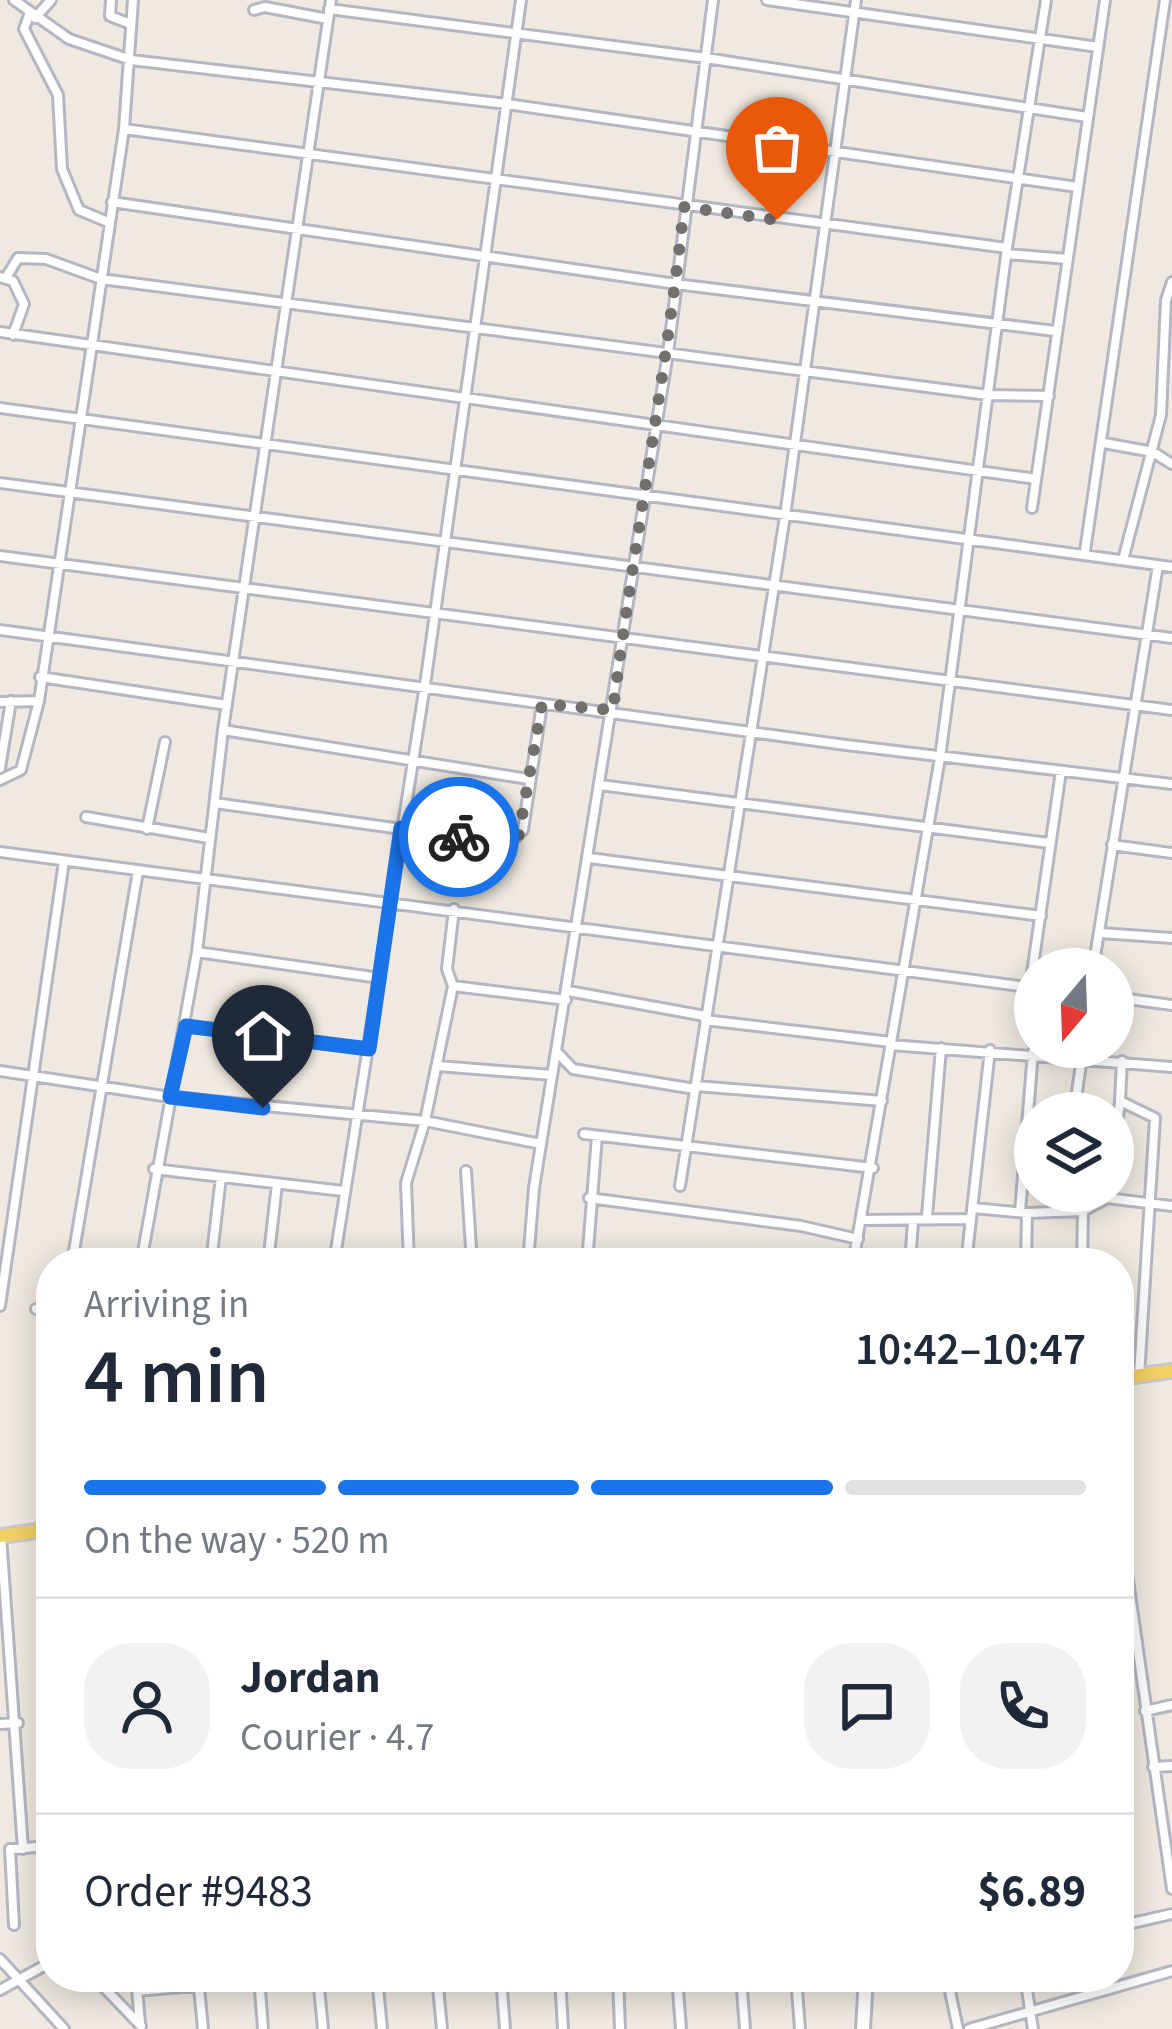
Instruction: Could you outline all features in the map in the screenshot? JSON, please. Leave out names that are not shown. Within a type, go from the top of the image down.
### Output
[{"type":"main road","points":[[1134,1376],[1172,1371]]},
{"type":"main road","points":[[0,1536],[36,1531]]},
{"type":"street","points":[[14,0],[32,16],[99,54],[131,60],[507,104],[1077,187]]},
{"type":"street","points":[[51,0],[24,29],[58,95],[58,143],[65,179],[79,210],[108,222]]},
{"type":"street","points":[[111,0],[110,16],[129,24]]},
{"type":"street","points":[[0,780],[21,770],[39,701],[77,419],[124,129],[133,0]]},
{"type":"street","points":[[336,1248],[425,686],[521,0]]},
{"type":"street","points":[[531,1248],[541,1144],[668,353],[713,0]]},
{"type":"street","points":[[766,0],[855,5],[1098,47]]},
{"type":"street","points":[[856,1248],[940,758],[1006,251],[1046,0]]},
{"type":"street","points":[[1032,508],[1105,0]]},
{"type":"street","points":[[1084,551],[1104,443],[1165,0]]},
{"type":"street","points":[[680,1186],[785,516],[855,5]]},
{"type":"street","points":[[254,10],[330,10],[517,32],[1087,117]]},
{"type":"street","points":[[143,1248],[154,1169],[186,1026],[223,730],[330,10]]},
{"type":"street","points":[[124,129],[306,158],[1068,259]]},
{"type":"street","points":[[112,202],[676,284],[1055,331]]},
{"type":"street","points":[[13,335],[24,304],[3,277],[20,257],[46,259],[100,278],[988,395],[1048,396]]},
{"type":"street","points":[[1123,560],[1167,416],[1166,300],[1172,282]]},
{"type":"street","points":[[0,332],[1036,478]]},
{"type":"street","points":[[0,408],[785,516],[1084,551],[1172,567]]},
{"type":"street","points":[[1104,443],[1171,459]]},
{"type":"street","points":[[0,483],[1172,638]]},
{"type":"street","points":[[0,556],[1172,710]]},
{"type":"street","points":[[1097,948],[1158,565]]},
{"type":"street","points":[[0,630],[940,758],[1172,784]]},
{"type":"street","points":[[40,677],[227,705]]},
{"type":"street","points":[[0,768],[6,701],[39,701]]},
{"type":"street","points":[[214,803],[509,844],[523,830],[542,704]]},
{"type":"street","points":[[223,730],[528,779]]},
{"type":"street","points":[[146,830],[165,742]]},
{"type":"street","points":[[1038,948],[1061,771]]},
{"type":"street","points":[[601,785],[1049,843]]},
{"type":"street","points":[[86,818],[208,838]]},
{"type":"street","points":[[1112,844],[1172,854]]},
{"type":"street","points":[[0,852],[1014,986]]},
{"type":"street","points":[[589,858],[1042,916]]},
{"type":"street","points":[[0,1306],[64,861]]},
{"type":"street","points":[[75,1248],[138,871]]},
{"type":"street","points":[[408,1248],[406,1183],[425,1121],[453,986],[447,969],[454,910]]},
{"type":"street","points":[[1100,933],[1172,938]]},
{"type":"street","points":[[197,952],[380,978]]},
{"type":"street","points":[[453,986],[567,996],[891,1043],[1014,1051]]},
{"type":"street","points":[[1134,1000],[1172,1005]]},
{"type":"street","points":[[186,1026],[369,1049]]},
{"type":"street","points":[[927,1216],[941,1048]]},
{"type":"street","points":[[967,1248],[990,1050]]},
{"type":"street","points":[[558,1053],[573,1069],[696,1088],[882,1101]]},
{"type":"street","points":[[1134,1062],[1172,1066]]},
{"type":"street","points":[[438,1066],[552,1075]]},
{"type":"street","points":[[1026,1248],[1023,1213],[1032,1068]]},
{"type":"street","points":[[0,1071],[170,1097],[425,1121],[541,1144]]},
{"type":"street","points":[[1134,1108],[1155,1118],[1139,1376]]},
{"type":"street","points":[[584,1134],[873,1168]]},
{"type":"street","points":[[587,1248],[597,1136]]},
{"type":"street","points":[[154,1169],[343,1191]]},
{"type":"street","points":[[466,1171],[471,1248]]},
{"type":"street","points":[[213,1248],[221,1177]]},
{"type":"street","points":[[270,1248],[277,1184]]},
{"type":"street","points":[[589,1198],[801,1226],[858,1239]]},
{"type":"street","points":[[1134,1200],[1172,1206]]},
{"type":"street","points":[[973,1208],[1045,1212]]},
{"type":"street","points":[[1082,1248],[1083,1212]]},
{"type":"street","points":[[861,1220],[969,1219]]},
{"type":"street","points":[[911,1248],[913,1222]]},
{"type":"street","points":[[0,1536],[18,1723],[23,1849]]},
{"type":"street","points":[[1134,1635],[1153,1767],[1167,1827],[1172,1888]]},
{"type":"street","points":[[1145,1711],[1172,1706]]},
{"type":"street","points":[[0,1724],[18,1723]]},
{"type":"street","points":[[1153,1767],[1172,1766]]},
{"type":"street","points":[[14,1924],[10,1849],[36,1848]]},
{"type":"street","points":[[1134,1923],[1172,1914]]},
{"type":"street","points":[[0,1959],[64,2029]]},
{"type":"street","points":[[0,1990],[36,1970]]},
{"type":"street","points":[[1134,1982],[1172,1971]]},
{"type":"street","points":[[108,1992],[142,2027]]},
{"type":"street","points":[[137,1992],[142,2027]]},
{"type":"street","points":[[199,1992],[203,2029]]},
{"type":"street","points":[[260,1992],[263,2029]]},
{"type":"street","points":[[319,1992],[322,2029]]},
{"type":"street","points":[[378,1992],[382,2029]]},
{"type":"street","points":[[438,1992],[442,2029]]},
{"type":"street","points":[[502,1992],[505,2029]]},
{"type":"street","points":[[561,1992],[563,2029]]},
{"type":"street","points":[[619,1992],[620,2029]]},
{"type":"street","points":[[678,1992],[681,2029]]},
{"type":"street","points":[[742,1992],[745,2029]]},
{"type":"street","points":[[797,1992],[800,2029]]},
{"type":"street","points":[[863,2029],[865,1992]]},
{"type":"street","points":[[950,1992],[958,2029]]},
{"type":"street","points":[[1027,1992],[1033,2029]]},
{"type":"street","points":[[968,2029],[1099,1992]]},
{"type":"way so far","points":[[459,837],[509,844],[518,839],[542,704],[613,710],[630,567],[668,353],[684,207],[777,220]]},
{"type":"route","points":[[263,1108],[170,1097],[186,1026],[369,1049],[401,828],[459,837]]}]
